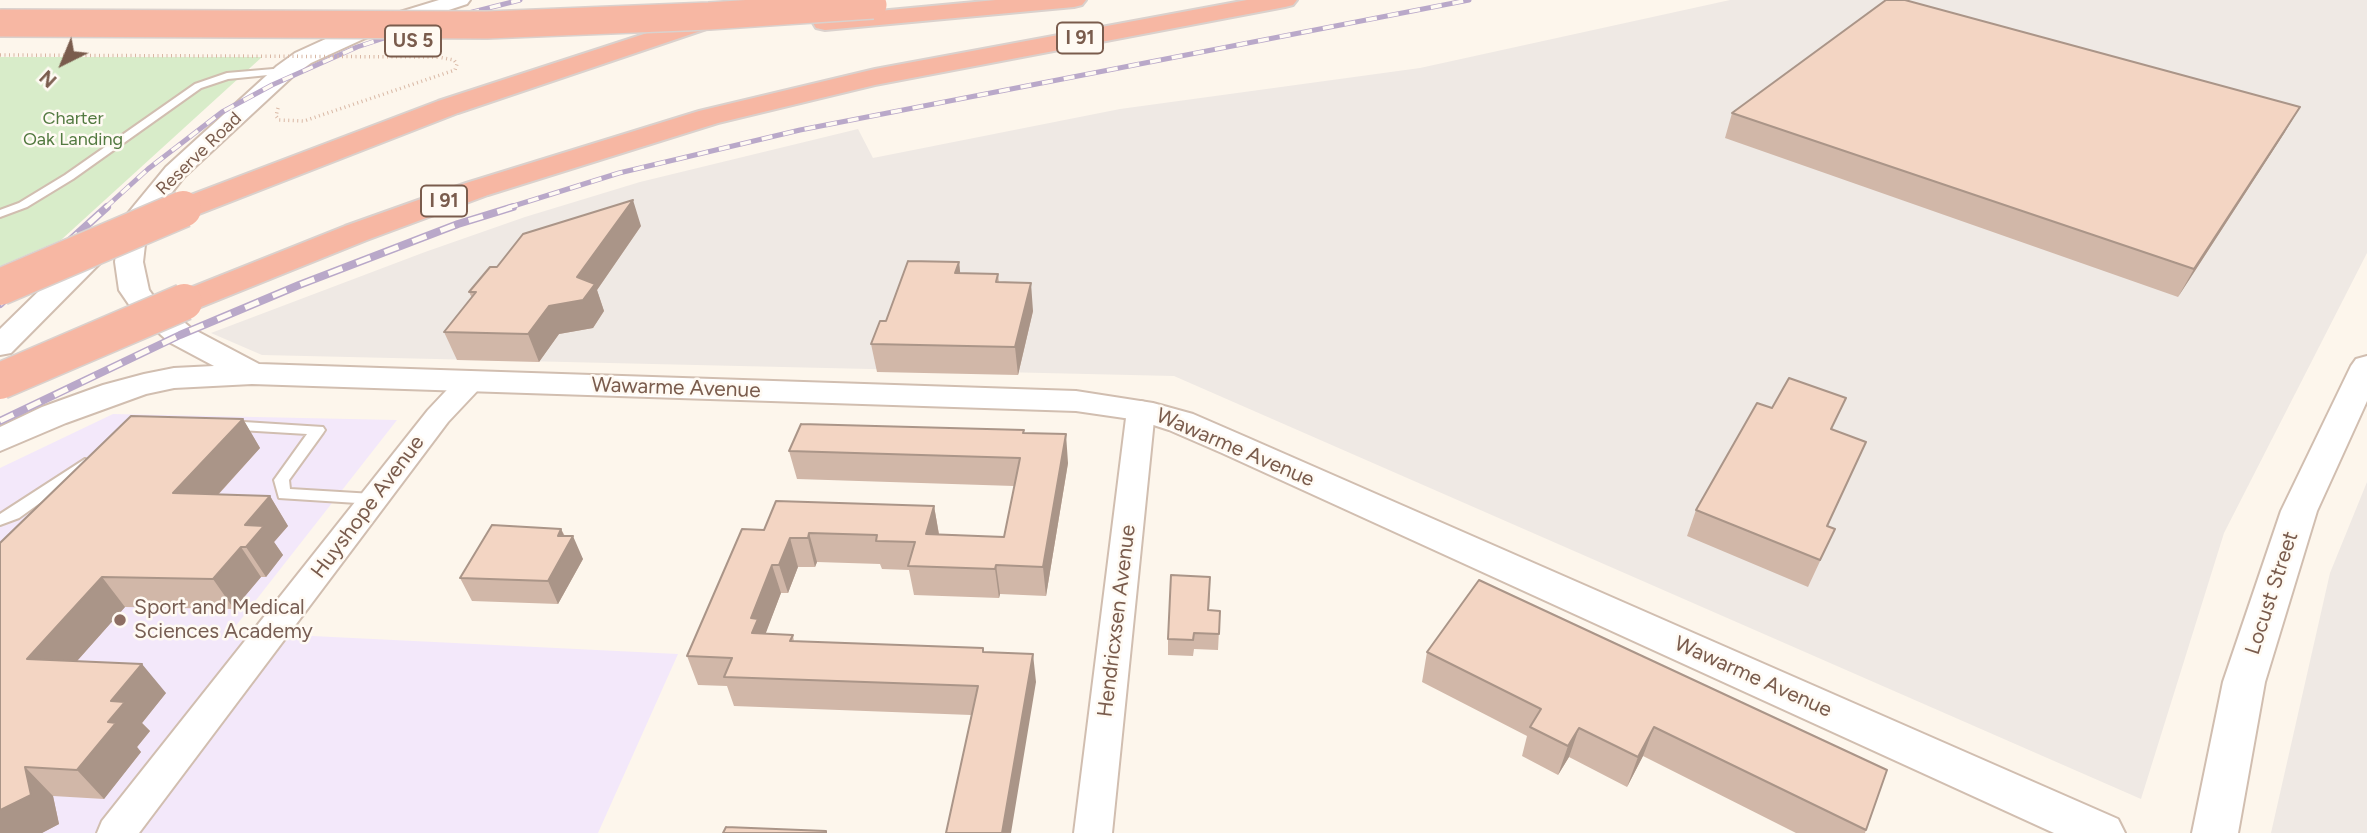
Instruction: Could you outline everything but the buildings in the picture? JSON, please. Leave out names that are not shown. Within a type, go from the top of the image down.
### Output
[{"type":"highway","points":[[0,287],[184,209],[448,107],[704,21],[769,1],[788,0]]},
{"type":"highway","points":[[0,22],[487,24],[688,17],[934,0]]},
{"type":"highway","name":"US 5","points":[[0,40],[464,40],[647,34],[825,23],[1074,0]]},
{"type":"highway","name":"I 91","points":[[0,381],[184,302],[334,242],[477,189],[598,150],[725,113],[875,77],[1285,0]]},
{"type":"highway","name":"US 5","points":[[0,22],[411,17],[769,1]]},
{"type":"street","name":"Reserve Road","points":[[252,374],[180,335],[156,317],[134,290],[129,262],[132,236],[138,218],[175,172],[261,96],[285,71],[303,58],[362,31],[460,0]]},
{"type":"street","points":[[0,345],[175,172]]},
{"type":"street","name":"Locust Street","points":[[2215,833],[2244,682],[2299,511],[2367,366]]},
{"type":"street","name":"Wawarme Avenue","points":[[0,440],[54,415],[114,392],[144,384],[174,378],[252,374],[1076,401],[1141,410],[1181,422],[1234,445],[2102,833]]},
{"type":"street","name":"Huyshope Avenue","points":[[116,833],[438,416],[470,382]]},
{"type":"street","name":"Hendricxsen Avenue","points":[[1093,833],[1141,410]]},
{"type":"lane","points":[[0,214],[23,205],[69,177],[198,86],[227,76],[285,71]]},
{"type":"lane","points":[[208,425],[318,430],[281,480],[284,494],[373,499]]},
{"type":"lane","points":[[0,520],[14,514],[94,458]]},
{"type":"path","points":[[0,55],[438,57],[454,60],[457,64],[455,69],[430,80],[310,120],[279,120],[276,114],[285,96],[261,96]]},
{"type":"shaded area","points":[[1730,0],[2367,0],[2367,253],[2224,533],[2141,799],[1174,376],[262,355],[211,333],[525,217],[640,182],[858,129],[873,158],[1120,109],[1420,68]]},
{"type":"shaded area","name":"Sport and Medical Sciences Academy","points":[[113,414],[397,420],[231,632],[678,654],[598,833],[0,833],[0,468]]},
{"type":"shaded area","points":[[2367,482],[2367,833],[2271,833],[2330,573]]},
{"type":"green space","name":"Charter Oak Landing","points":[[0,57],[262,57],[61,240],[0,266]]},
{"type":"railway","points":[[105,208],[148,169],[222,112],[272,85],[357,47],[433,22],[520,0]]},
{"type":"railway","points":[[507,208],[619,173],[800,130],[1469,0]]},
{"type":"railway","points":[[0,304],[107,207]]},
{"type":"railway","points":[[0,421],[180,335],[299,285],[458,224],[513,207]]},
{"type":"place","name":"Sport and Medical Sciences Academy","points":[[120,620]]}]
